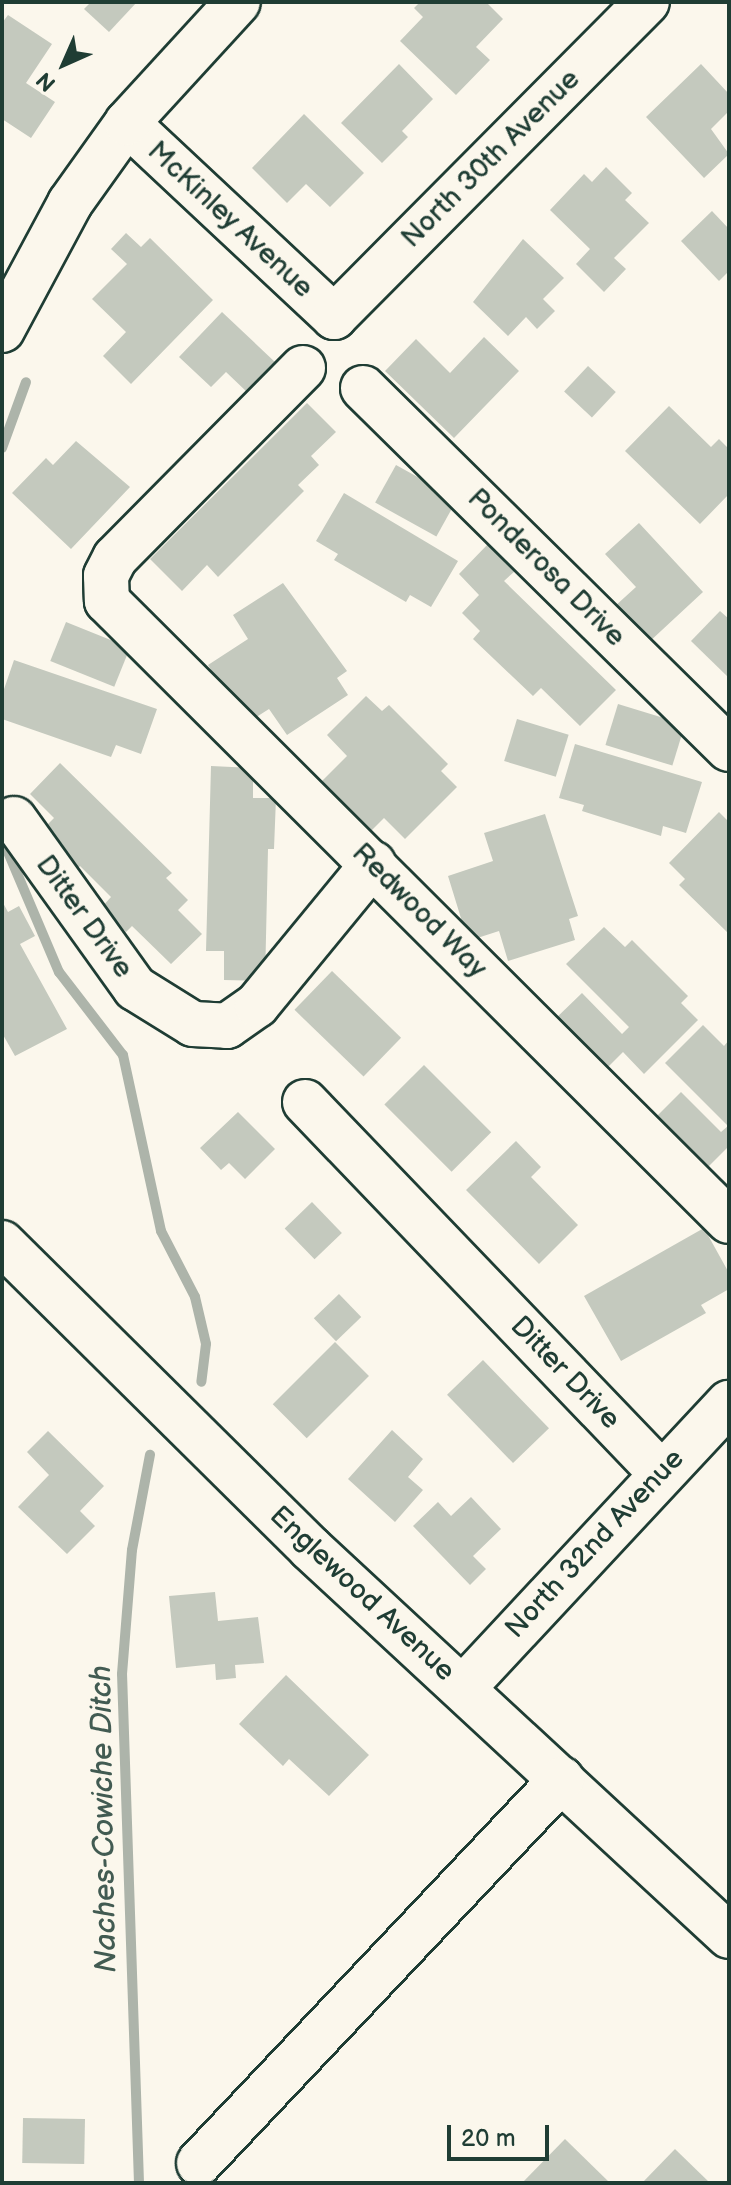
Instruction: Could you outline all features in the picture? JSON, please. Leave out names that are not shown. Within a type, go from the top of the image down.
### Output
[{"type":"street","points":[[2,330],[70,203],[127,123],[238,2]]},
{"type":"street","name":"North 30th Avenue","points":[[334,317],[647,2]]},
{"type":"street","name":"McKinley Avenue","points":[[127,123],[334,317]]},
{"type":"street","name":"Redwood Way","points":[[303,368],[115,558],[106,576],[107,601],[729,1221]]},
{"type":"street","name":"Ponderosa Drive","points":[[363,388],[729,749]]},
{"type":"street","name":"Ditter Drive","points":[[14,819],[135,988],[193,1024],[227,1026],[257,1005],[373,864]]},
{"type":"street","name":"Ditter Drive","points":[[305,1102],[660,1472]]},
{"type":"street","name":"Englewood Avenue","points":[[2,1243],[310,1548],[729,1936]]},
{"type":"street","name":"North 32nd Avenue","points":[[463,1688],[660,1472],[729,1403]]},
{"type":"street","points":[[199,2163],[562,1779]]},
{"type":"building","points":[[91,2],[137,2],[109,32],[84,9]]},
{"type":"building","points":[[420,2],[486,2],[503,19],[476,47],[490,60],[456,95],[400,41],[423,17],[414,8]]},
{"type":"building","points":[[8,15],[52,44],[26,83],[55,102],[31,138],[2,119],[2,23]]},
{"type":"building","points":[[399,64],[433,99],[402,131],[408,137],[382,163],[341,123]]},
{"type":"building","points":[[701,64],[729,94],[729,111],[711,129],[729,154],[704,178],[646,117]]},
{"type":"building","points":[[304,114],[364,173],[330,207],[306,184],[287,203],[252,168]]},
{"type":"building","points":[[606,167],[632,193],[625,200],[649,223],[614,258],[626,269],[604,292],[576,264],[590,249],[550,210],[584,174],[592,182]]},
{"type":"building","points":[[712,211],[729,229],[729,271],[719,281],[681,241]]},
{"type":"building","points":[[126,233],[141,247],[150,238],[213,300],[131,384],[103,356],[126,332],[92,299],[127,264],[111,249]]},
{"type":"building","points":[[523,239],[564,278],[543,299],[555,311],[537,329],[526,317],[508,336],[473,302]]},
{"type":"building","points":[[222,312],[276,363],[248,393],[226,372],[211,387],[179,357]]},
{"type":"building","points":[[484,337],[519,371],[454,438],[385,371],[416,339],[450,373]]},
{"type":"building","points":[[588,366],[616,392],[592,418],[564,392]]},
{"type":"building","points":[[307,403],[336,432],[311,456],[319,465],[298,485],[304,491],[218,577],[207,565],[182,591],[150,559]]},
{"type":"building","points":[[669,406],[711,447],[719,439],[729,449],[729,494],[700,524],[625,451]]},
{"type":"building","points":[[76,441],[130,487],[71,549],[12,493],[46,458],[53,465]]},
{"type":"building","points":[[396,465],[457,499],[436,537],[375,503]]},
{"type":"building","points":[[344,493],[458,561],[431,607],[410,595],[406,602],[334,560],[338,554],[316,541]]},
{"type":"building","points":[[639,523],[703,592],[648,643],[614,607],[636,587],[605,554]]},
{"type":"building","points":[[488,544],[515,571],[504,581],[616,690],[580,726],[541,688],[533,696],[473,639],[480,631],[462,613],[479,595],[459,574]]},
{"type":"building","points":[[283,583],[347,671],[337,678],[348,695],[287,735],[269,709],[245,724],[208,665],[248,639],[233,615]]},
{"type":"building","points":[[720,611],[729,619],[729,678],[691,641]]},
{"type":"building","points":[[66,622],[130,648],[114,687],[50,661]]},
{"type":"building","points":[[14,660],[157,709],[141,754],[116,745],[111,757],[2,719],[2,695]]},
{"type":"building","points":[[366,696],[382,711],[389,705],[448,764],[441,771],[457,787],[405,839],[384,818],[361,841],[312,791],[347,756],[327,735]]},
{"type":"building","points":[[618,704],[685,724],[672,766],[605,745]]},
{"type":"building","points":[[517,719],[569,735],[556,777],[504,761]]},
{"type":"building","points":[[575,744],[702,782],[686,833],[663,826],[661,836],[582,811],[584,805],[559,798]]},
{"type":"building","points":[[60,763],[172,873],[166,878],[188,900],[178,910],[202,934],[171,964],[132,926],[126,932],[101,908],[111,897],[80,866],[69,877],[43,829],[54,818],[30,794]]},
{"type":"building","points":[[211,766],[253,768],[253,798],[276,798],[274,849],[268,849],[265,981],[224,980],[224,951],[206,951]]},
{"type":"building","points":[[719,812],[729,822],[729,934],[679,885],[685,879],[669,863]]},
{"type":"building","points":[[545,814],[578,916],[569,919],[575,940],[508,961],[499,931],[468,941],[448,876],[493,861],[484,833]]},
{"type":"building","points":[[2,901],[8,912],[19,906],[35,936],[20,944],[67,1029],[15,1056],[2,1033]]},
{"type":"building","points":[[604,927],[625,947],[632,940],[688,996],[681,1003],[698,1020],[644,1074],[623,1052],[602,1073],[552,1022],[582,993],[622,1034],[629,1027],[566,964]]},
{"type":"building","points":[[332,971],[401,1038],[364,1077],[294,1010]]},
{"type":"building","points":[[703,1025],[724,1046],[729,1040],[729,1146],[703,1172],[652,1121],[681,1092],[721,1132],[728,1126],[665,1063]]},
{"type":"building","points":[[424,1065],[491,1132],[452,1172],[384,1105]]},
{"type":"building","points":[[238,1112],[275,1149],[245,1179],[229,1163],[221,1170],[200,1148]]},
{"type":"building","points":[[516,1141],[541,1167],[531,1177],[578,1225],[539,1264],[466,1190]]},
{"type":"building","points":[[312,1202],[342,1233],[315,1259],[285,1228]]},
{"type":"building","points":[[704,1228],[729,1273],[729,1289],[701,1305],[706,1313],[621,1361],[584,1296]]},
{"type":"building","points":[[339,1294],[361,1317],[336,1341],[314,1318]]},
{"type":"building","points":[[335,1342],[369,1376],[307,1438],[273,1404]]},
{"type":"building","points":[[483,1360],[549,1428],[513,1463],[447,1395]]},
{"type":"building","points":[[392,1430],[423,1459],[408,1477],[423,1490],[395,1522],[348,1479]]},
{"type":"building","points":[[48,1431],[104,1486],[80,1511],[95,1526],[67,1554],[18,1507],[49,1475],[27,1452]]},
{"type":"building","points":[[471,1497],[501,1529],[473,1556],[486,1569],[470,1585],[413,1526],[438,1502],[451,1516]]},
{"type":"building","points":[[215,1592],[218,1621],[258,1617],[264,1663],[235,1665],[236,1678],[216,1680],[215,1664],[176,1668],[169,1596]]},
{"type":"building","points":[[286,1675],[369,1755],[329,1796],[289,1759],[283,1766],[239,1724]]},
{"type":"building","points":[[23,2118],[85,2119],[84,2164],[22,2163]]},
{"type":"building","points":[[565,2139],[610,2183],[522,2183]]},
{"type":"building","points":[[675,2149],[710,2183],[642,2183]]},
{"type":"waterway","name":"Naches-Cowiche Ditch","points":[[2,448],[26,382]]},
{"type":"waterway","name":"Naches-Cowiche Ditch","points":[[2,838],[59,972],[123,1055],[161,1231],[195,1297],[206,1344],[201,1382]]},
{"type":"waterway","name":"Naches-Cowiche Ditch","points":[[139,2183],[122,1674],[132,1550],[150,1455]]}]
